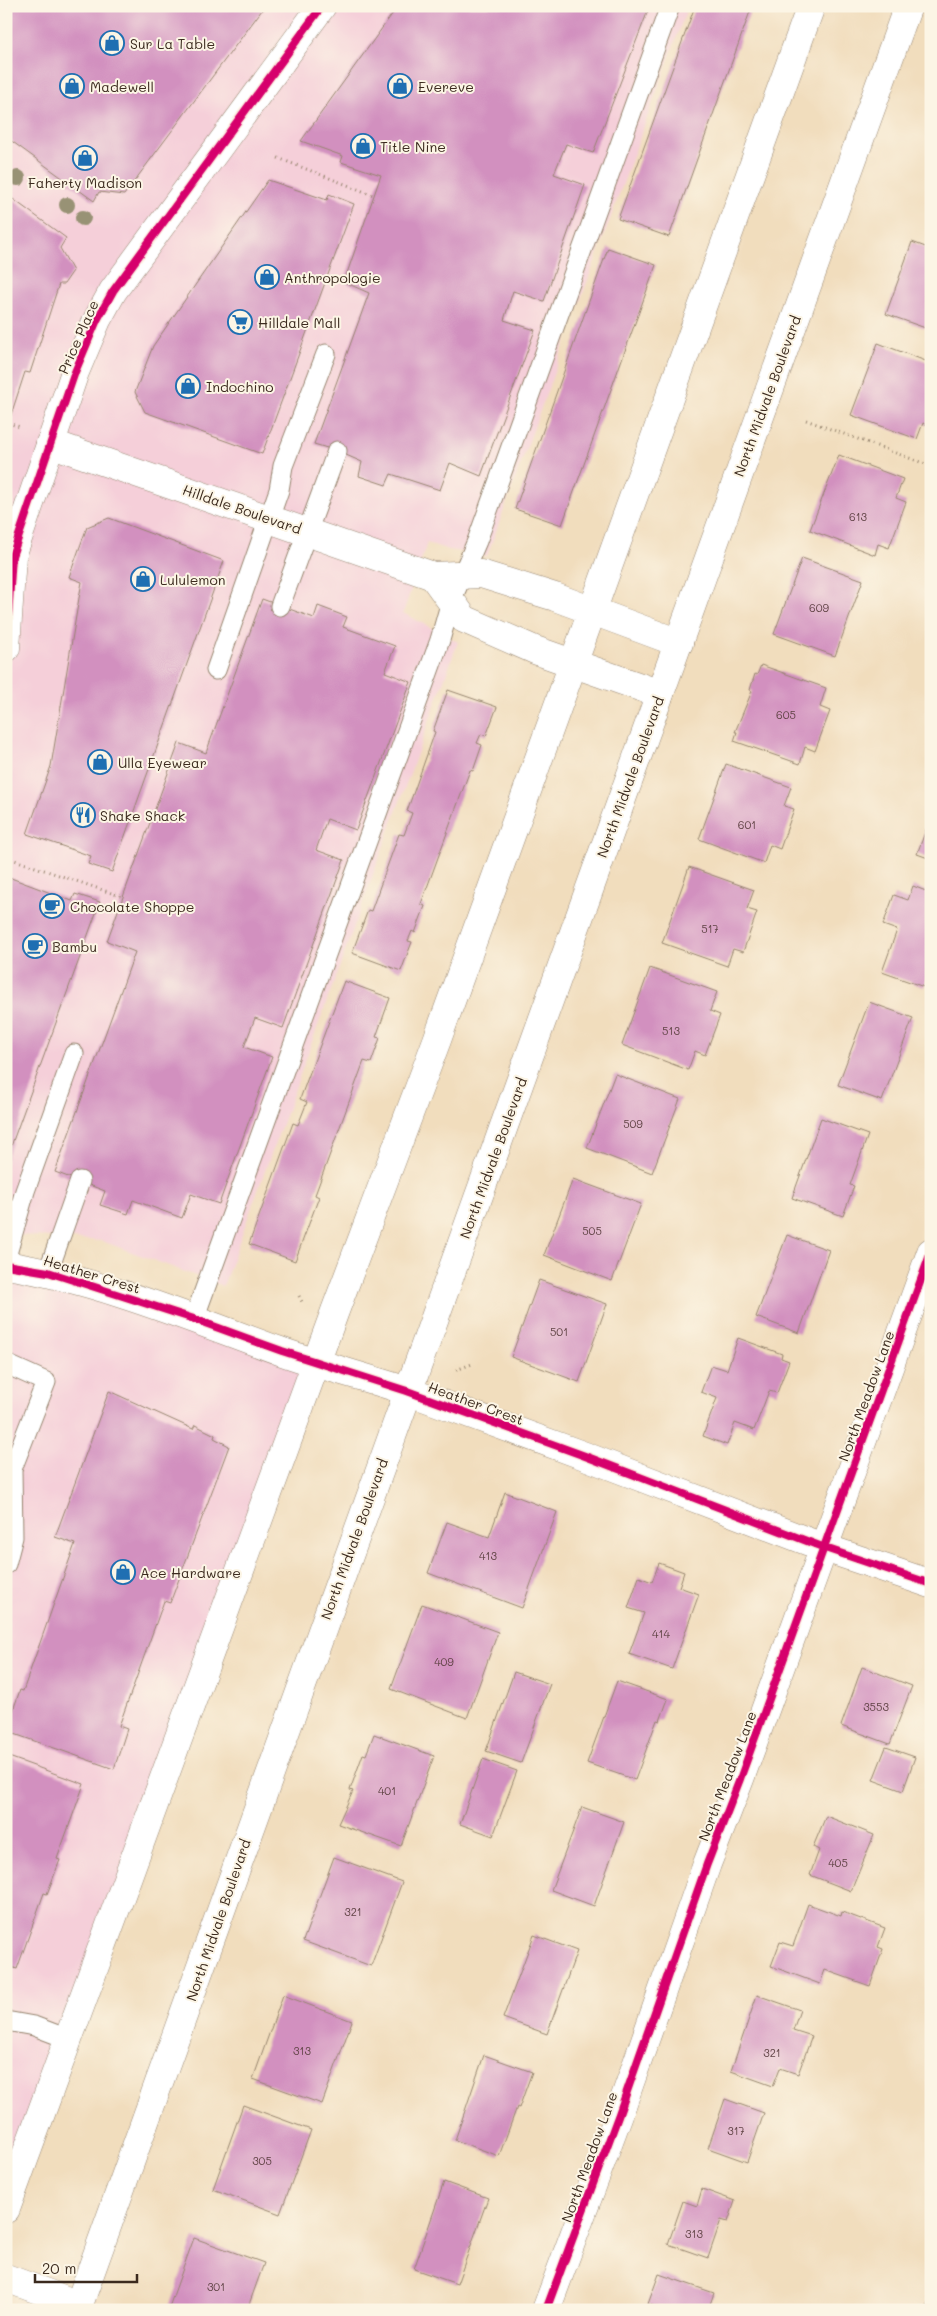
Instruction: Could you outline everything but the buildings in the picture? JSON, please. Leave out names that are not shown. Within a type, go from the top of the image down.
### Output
[{"type":"main road","name":"Price Place","points":[[6,648],[12,556],[50,443],[94,327],[113,292],[322,6]]},
{"type":"main road","points":[[6,2209],[437,1040],[811,6]]},
{"type":"main road","name":"North Midvale Boulevard","points":[[78,2307],[212,1939],[407,1391],[503,1134],[908,6]]},
{"type":"main road","name":"Hilldale Boulevard","points":[[50,443],[433,576],[481,574],[555,597],[679,642]]},
{"type":"main road","points":[[433,576],[464,620],[535,650],[660,694]]},
{"type":"main road","name":"North Meadow Lane","points":[[546,2310],[622,2104],[706,1864],[744,1770],[931,1252]]},
{"type":"main road","name":"Heather Crest","points":[[6,1265],[48,1272],[407,1391],[585,1456],[825,1548],[931,1584]]},
{"type":"main road","points":[[6,2278],[78,2307]]},
{"type":"lane","points":[[194,1319],[440,640],[451,601],[477,541],[670,6]]},
{"type":"lane","points":[[216,670],[279,490],[283,466],[326,354]]},
{"type":"lane","points":[[280,606],[337,451]]},
{"type":"lane","points":[[6,1257],[26,1191],[74,1054]]},
{"type":"lane","points":[[48,1272],[80,1181]]},
{"type":"lane","points":[[6,1364],[46,1382],[12,1469],[13,1537],[6,1564]]},
{"type":"lane","points":[[6,2021],[34,2026],[68,2039]]},
{"type":"path","points":[[278,158],[374,195]]},
{"type":"path","points":[[806,420],[931,466]]},
{"type":"path","points":[[8,423],[20,427]]},
{"type":"path","points":[[6,857],[123,897]]},
{"type":"path","points":[[299,1296],[302,1302]]},
{"type":"path","points":[[456,1370],[472,1364]]},
{"type":"shaded area","points":[[6,6],[688,6],[487,556],[449,550],[427,543],[403,613],[458,642],[223,1286],[102,1241],[6,1234]]},
{"type":"shaded area","points":[[6,1265],[317,1362],[6,2209]]},
{"type":"cycle path","points":[[6,648],[12,556],[75,372],[97,320],[113,291],[322,6]]},
{"type":"cycle path","points":[[546,2310],[619,2114],[707,1864],[740,1779],[931,1252]]},
{"type":"cycle path","points":[[6,1265],[48,1272],[407,1391],[585,1456],[825,1548],[931,1584]]},
{"type":"place","name":"Sur La Table","points":[[112,43]]},
{"type":"place","name":"Madewell","points":[[72,86]]},
{"type":"place","name":"Evereve","points":[[400,86]]},
{"type":"place","name":"Title Nine","points":[[363,146]]},
{"type":"place","name":"Faherty Madison","points":[[85,158]]},
{"type":"place","name":"Anthropologie","points":[[267,277]]},
{"type":"place","name":"Hilldale Mall","points":[[240,322]]},
{"type":"place","name":"Indochino","points":[[188,386]]},
{"type":"place","name":"Lululemon","points":[[143,579]]},
{"type":"place","name":"Ulla Eyewear","points":[[100,762]]},
{"type":"place","name":"Shake Shack","points":[[83,815]]},
{"type":"place","name":"Chocolate Shoppe","points":[[52,906]]},
{"type":"place","name":"Bambu","points":[[35,946]]},
{"type":"place","name":"Ace Hardware","points":[[123,1572]]}]
